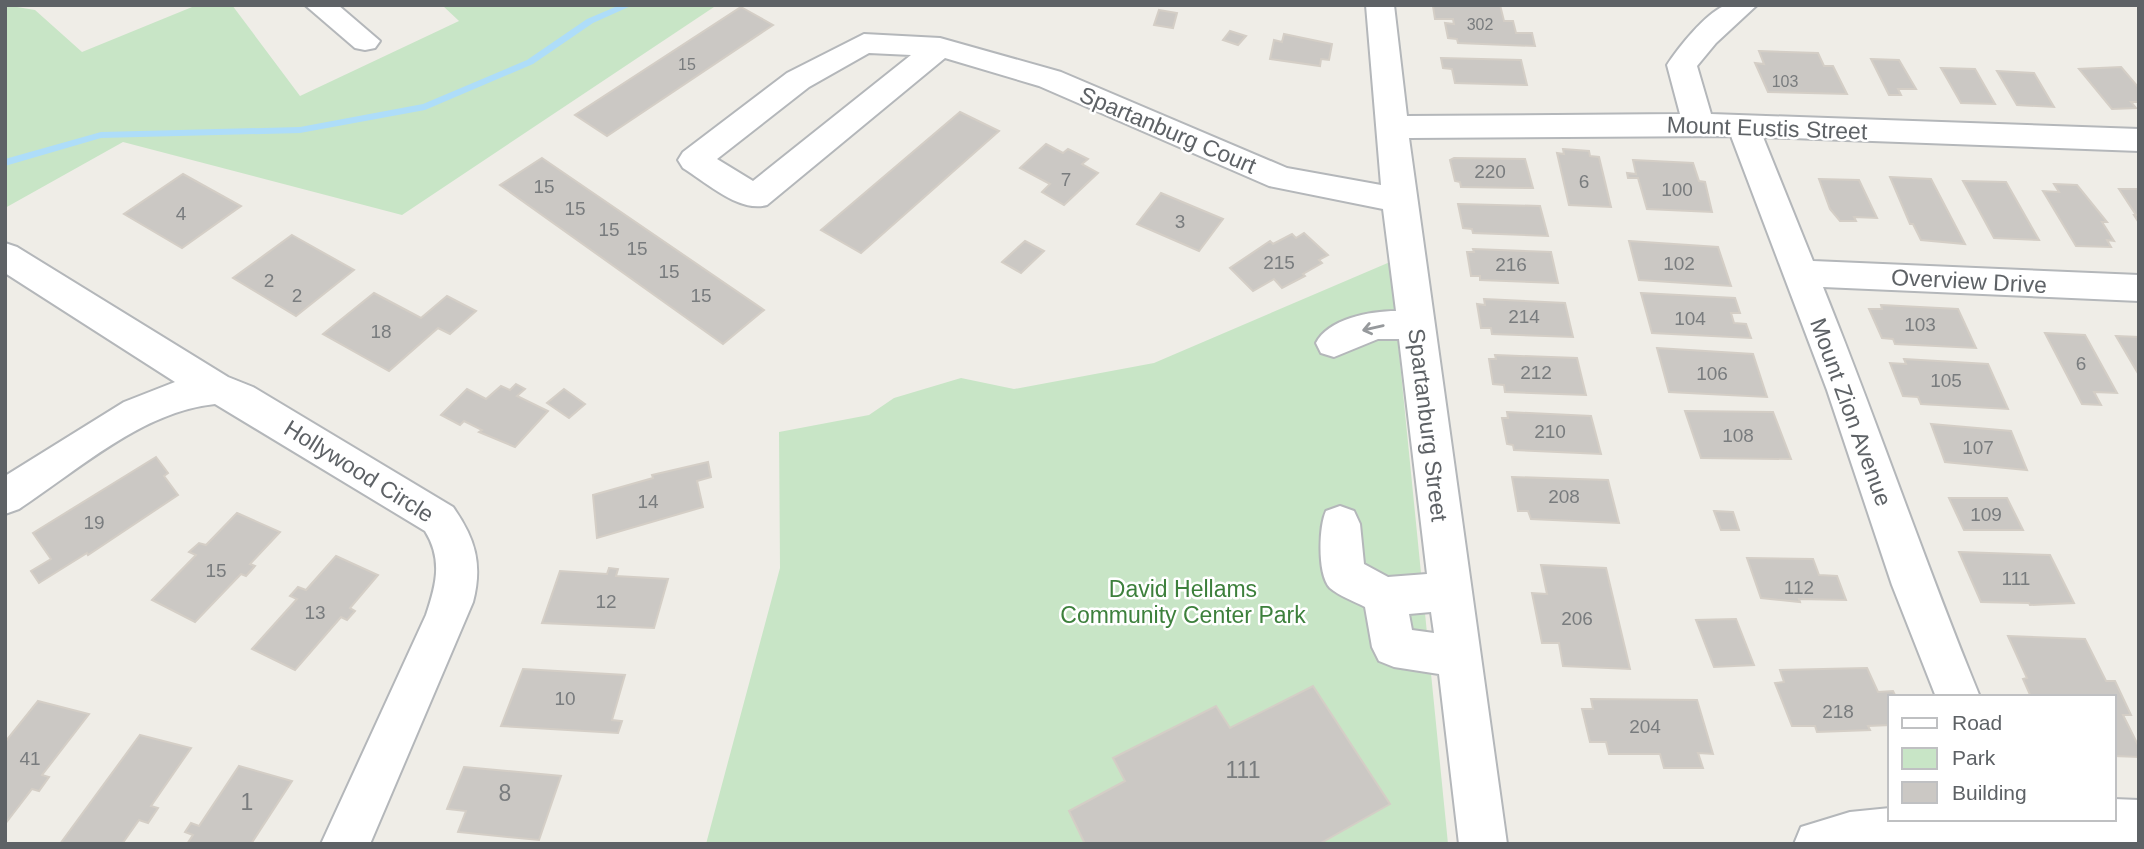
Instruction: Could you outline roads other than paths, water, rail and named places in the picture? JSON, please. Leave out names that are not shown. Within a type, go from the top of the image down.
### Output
[{"type":"street","points":[[318,5],[365,41]]},
{"type":"street","name":"Spartanburg Street","points":[[1381,5],[1399,200],[1483,844]]},
{"type":"street","points":[[1698,124],[1682,65],[1706,36],[1743,5]]},
{"type":"street","name":"Spartanburg Court","points":[[940,47],[755,197],[694,160],[798,80],[864,43],[940,47],[1050,79],[1281,178],[1399,200]]},
{"type":"street","name":"Mount Eustis Street","points":[[1394,127],[1698,124],[2139,140]]},
{"type":"street","name":"Mount Zion Avenue","points":[[1743,127],[1846,390],[1913,585],[1957,695]]},
{"type":"street","name":"Hollywood Circle","points":[[5,256],[215,388],[240,398],[439,519],[454,539],[459,559],[458,581],[447,617],[345,844]]},
{"type":"street","name":"Overview Drive","points":[[1800,273],[2139,288]]},
{"type":"street","points":[[1334,343],[1374,325],[1415,325]]},
{"type":"street","points":[[5,497],[136,415],[174,396],[215,388]]},
{"type":"street","points":[[1340,524],[1344,574],[1384,596],[1450,592]]},
{"type":"street","points":[[1384,596],[1394,647],[1431,654],[1458,653]]},
{"type":"street","points":[[1818,844],[1850,836],[1944,836],[2004,821]]},
{"type":"street","points":[[2041,821],[2139,824]]},
{"type":"waterway","points":[[5,163],[101,135],[300,130],[425,107],[530,62],[590,21],[629,5]]},
{"type":"park label","name":"David Hellams Community Center Park","points":[[1183,602]]}]
